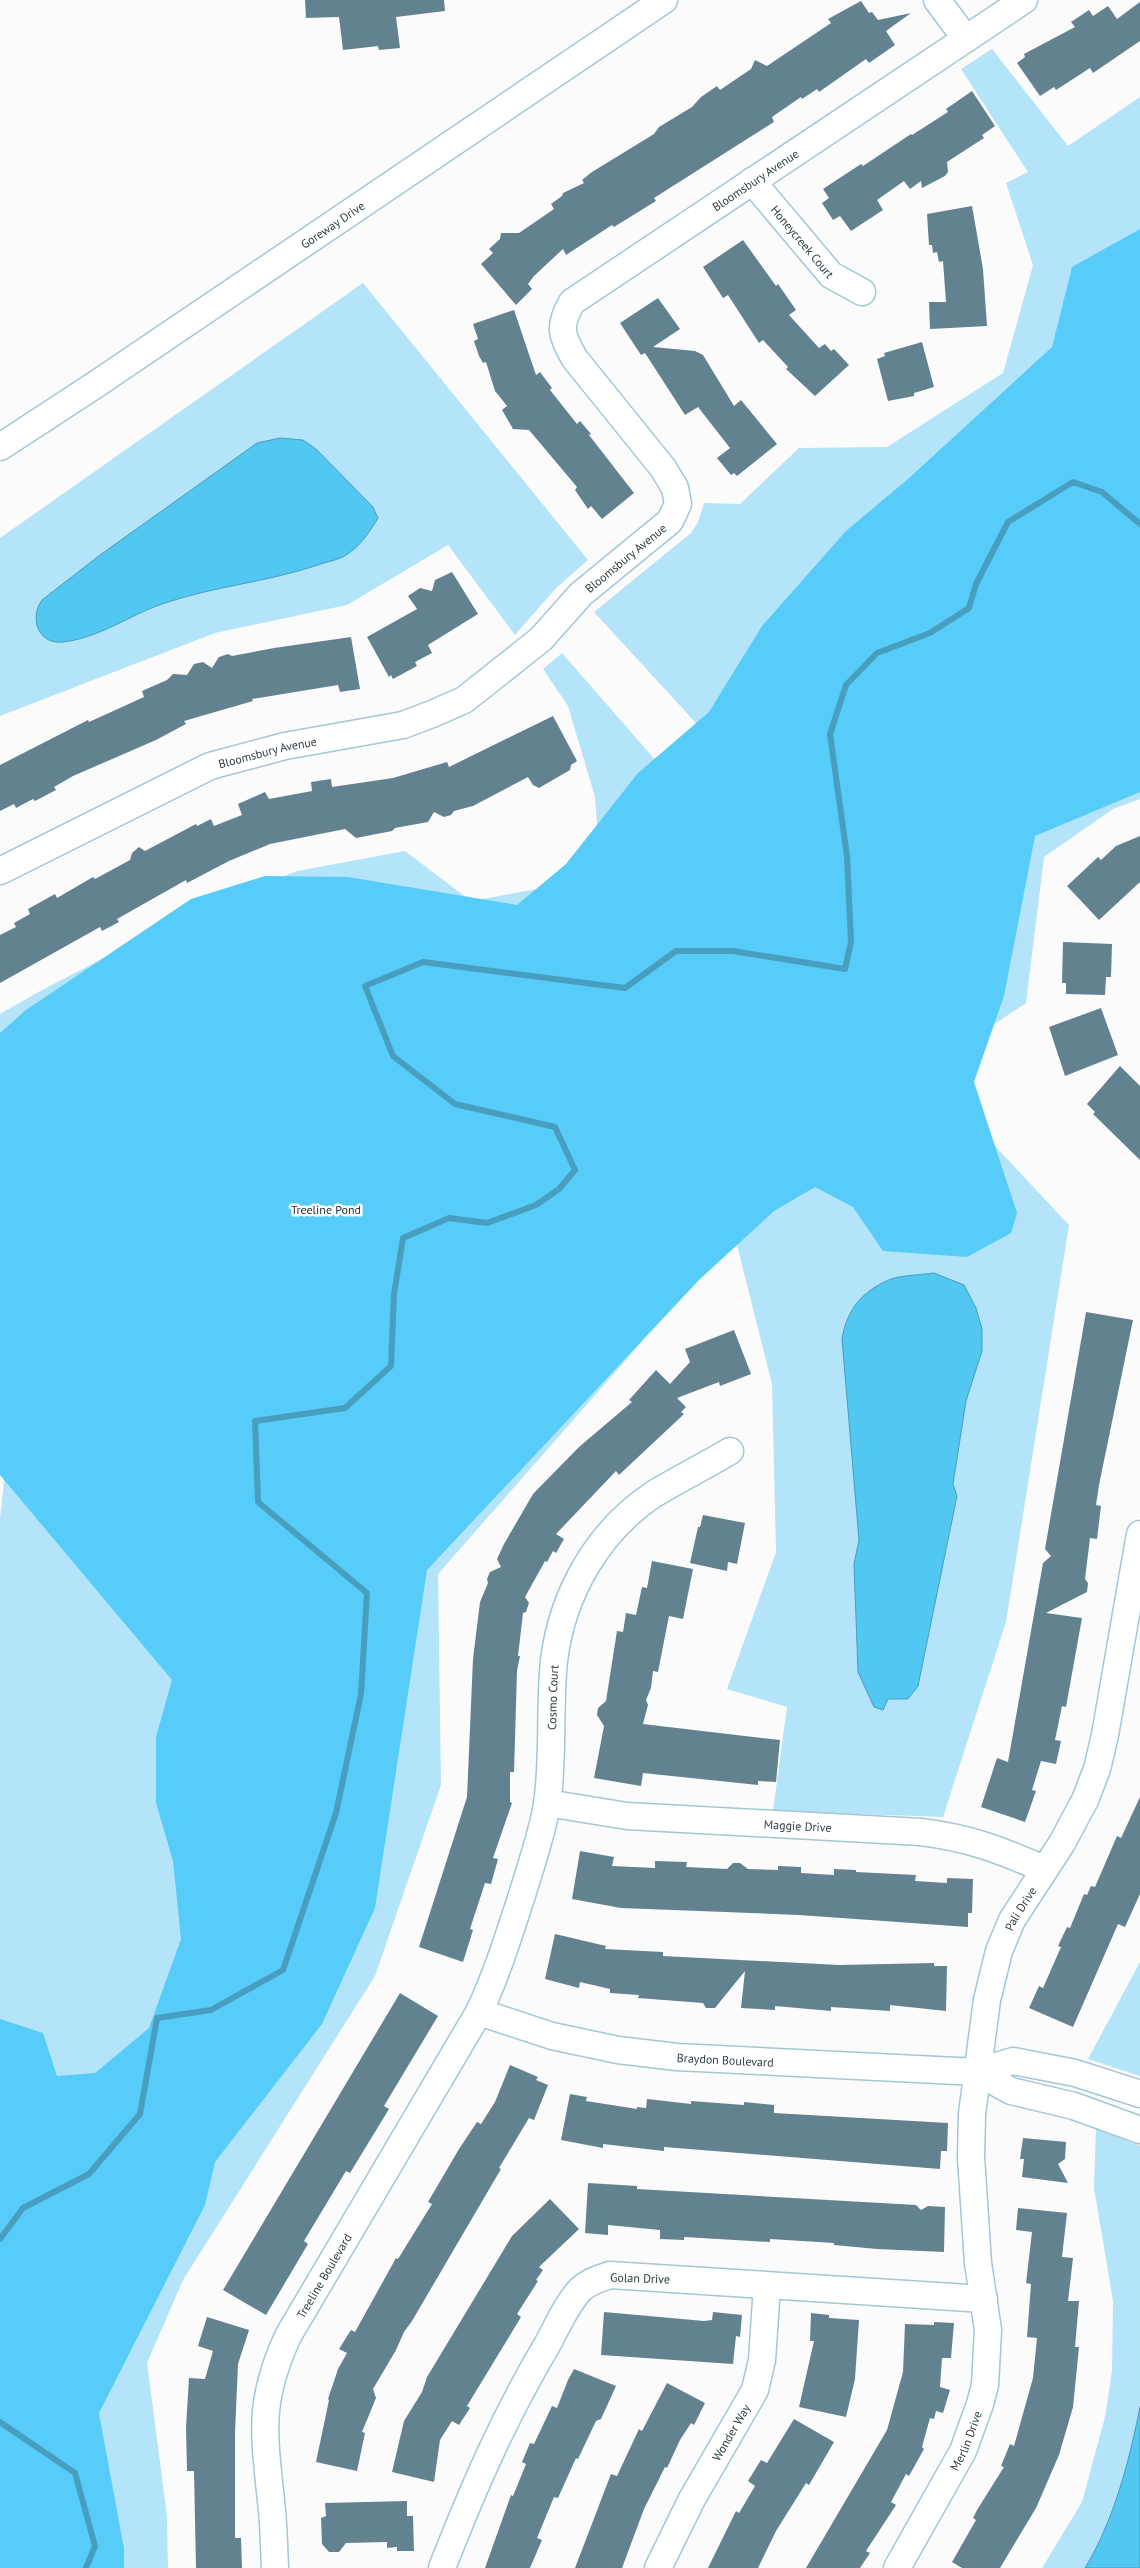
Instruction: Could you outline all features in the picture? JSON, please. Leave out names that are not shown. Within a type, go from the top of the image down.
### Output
[{"type":"street","name":"Goreway Drive","points":[[0,447],[104,380],[664,0]]},
{"type":"street","points":[[937,0],[966,39]]},
{"type":"street","name":"Bloomsbury Avenue","points":[[0,871],[210,766],[285,746],[403,725],[432,714],[464,700],[541,639],[581,594],[670,521],[678,504],[675,488],[664,468],[575,358],[563,339],[562,318],[572,302],[1024,0]]},
{"type":"street","name":"Honeycreek Court","points":[[752,182],[831,275],[862,292]]},
{"type":"street","name":"Cosmo Court","points":[[479,2012],[495,1979],[540,1839],[547,1803],[554,1660],[563,1621],[578,1578],[597,1548],[627,1516],[653,1495],[730,1451]]},
{"type":"street","name":"Pali Drive","points":[[984,2299],[978,2263],[971,2184],[972,2114],[987,2000],[999,1951],[1012,1920],[1071,1826],[1085,1800],[1096,1769],[1105,1735],[1140,1534]]},
{"type":"street","name":"Maggie Drive","points":[[547,1803],[627,1816],[921,1832],[956,1836],[987,1845],[1044,1869]]},
{"type":"street","name":"Braydon Boulevard","points":[[479,2012],[552,2036],[652,2054],[977,2072],[1013,2061],[1075,2073],[1140,2094]]},
{"type":"street","name":"Treeline Boulevard","points":[[275,2568],[272,2511],[264,2437],[267,2396],[276,2362],[297,2320],[479,2012]]},
{"type":"street","name":"Braydon Boulevard","points":[[977,2072],[1011,2091],[1074,2106],[1140,2130]]},
{"type":"street","name":"Golan Drive","points":[[442,2568],[476,2481],[526,2379],[580,2290],[593,2280],[610,2275],[984,2299]]},
{"type":"street","name":"Wonder Way","points":[[658,2568],[692,2498],[755,2390],[762,2360],[767,2286]]},
{"type":"street","name":"Merlin Drive","points":[[897,2568],[964,2452],[976,2420],[987,2362],[988,2330],[984,2299]]},
{"type":"green space","points":[[992,49],[1068,146],[1140,97],[1140,799],[1113,809],[1044,857],[1026,1003],[981,1033],[594,612],[691,533],[698,522],[704,503],[740,504],[799,448],[887,447],[1003,373],[1033,265],[1006,183],[1028,172],[961,69]]},
{"type":"green space","name":"Treeline Pond","points":[[1140,229],[1140,792],[1035,836],[1004,996],[974,1082],[1017,1213],[1011,1233],[967,1257],[883,1251],[853,1207],[815,1187],[774,1211],[699,1280],[427,1570],[375,1908],[322,2024],[215,2162],[205,2205],[99,2413],[124,2549],[124,2568],[0,2568],[0,2019],[43,2033],[57,2076],[95,2073],[149,2028],[181,1939],[173,1861],[156,1803],[156,1737],[172,1680],[0,1475],[0,1033],[26,1010],[191,899],[265,876],[348,877],[517,905],[566,864],[638,773],[709,712],[762,626],[846,531],[908,479],[1052,347],[1072,267]]},
{"type":"green space","points":[[363,283],[588,560],[556,588],[515,635],[448,545],[347,605],[215,633],[0,716],[0,538]]},
{"type":"green space","name":"Treeline Pond","points":[[562,653],[949,1097],[1069,1225],[1006,1622],[943,1817],[773,1811],[787,1707],[727,1689],[776,1552],[772,1384],[736,1241],[717,1251],[632,1353],[438,1574],[441,1785],[375,1976],[183,2280],[147,2363],[167,2516],[168,2568],[0,2568],[0,1519],[5,1472],[0,1465],[0,1014],[40,991],[197,910],[297,871],[405,851],[471,901],[565,884],[598,836],[595,797],[568,706],[543,669]]},
{"type":"green space","points":[[1140,1962],[1140,2076],[1088,2059]]},
{"type":"green space","points":[[1096,2129],[1140,2146],[1140,2568],[1042,2568],[1082,2502],[1105,2417],[1112,2371],[1113,2301],[1094,2188]]},
{"type":"shaded area","points":[[280,438],[303,440],[316,449],[373,507],[378,518],[358,546],[339,558],[301,570],[162,604],[76,640],[54,642],[42,635],[38,629],[36,615],[42,600],[100,555],[257,443]]},
{"type":"shaded area","points":[[934,1273],[964,1285],[976,1308],[982,1329],[982,1351],[966,1401],[953,1484],[957,1496],[918,1686],[908,1699],[888,1699],[883,1710],[874,1707],[858,1672],[854,1564],[859,1540],[842,1339],[844,1328],[852,1310],[864,1295],[872,1289],[891,1279]]},
{"type":"shaded area","points":[[1140,2407],[1140,2568],[1085,2568],[1104,2530],[1119,2490],[1131,2449]]},
{"type":"building","points":[[305,0],[444,0],[445,11],[396,17],[400,48],[379,50],[378,46],[343,50],[339,17],[306,18]]},
{"type":"building","points":[[861,1],[869,13],[872,12],[878,20],[911,13],[886,31],[895,45],[869,63],[866,59],[819,92],[817,89],[802,99],[801,97],[772,117],[774,122],[654,198],[656,201],[614,227],[612,225],[566,255],[563,249],[534,276],[528,284],[532,289],[516,305],[481,264],[493,253],[489,249],[500,239],[501,233],[519,233],[554,209],[551,204],[562,196],[563,193],[584,183],[582,180],[592,172],[654,134],[659,127],[692,107],[701,97],[717,86],[720,90],[751,69],[755,60],[767,66],[831,23],[828,19]]},
{"type":"building","points":[[1140,2],[1140,41],[1093,73],[1090,68],[1056,90],[1054,87],[1040,96],[1017,63],[1025,57],[1024,54],[1075,27],[1071,22],[1089,10],[1093,16],[1108,6],[1117,19]]},
{"type":"building","points":[[972,91],[995,126],[982,135],[984,138],[947,162],[948,172],[945,176],[922,188],[921,181],[910,189],[904,181],[877,200],[883,210],[851,231],[840,216],[833,220],[822,203],[829,198],[823,189],[948,112],[946,109]]},
{"type":"building","points":[[972,206],[983,269],[987,326],[930,329],[929,302],[946,302],[943,261],[939,262],[937,252],[933,253],[932,245],[929,245],[927,214]]},
{"type":"building","points":[[743,240],[796,310],[789,315],[819,348],[825,344],[831,351],[834,349],[849,365],[815,396],[786,369],[788,367],[763,340],[759,343],[728,295],[723,298],[703,267]]},
{"type":"building","points":[[658,298],[680,329],[653,347],[695,351],[703,355],[734,406],[741,400],[777,444],[737,476],[734,473],[731,475],[717,458],[730,448],[698,407],[685,415],[645,353],[641,355],[620,323]]},
{"type":"building","points":[[514,310],[536,375],[540,372],[552,388],[550,390],[577,424],[580,421],[591,434],[589,435],[634,493],[602,519],[591,506],[588,509],[575,490],[577,487],[529,430],[513,429],[502,410],[507,406],[495,391],[486,362],[483,363],[479,356],[474,341],[478,339],[473,324]]},
{"type":"building","points":[[922,342],[934,387],[914,393],[914,396],[888,401],[877,359],[885,356],[884,353]]},
{"type":"building","points":[[452,572],[478,614],[428,645],[432,653],[415,662],[417,666],[393,679],[391,675],[389,677],[367,637],[417,609],[408,596],[420,588],[432,591],[435,580]]},
{"type":"building","points":[[351,637],[360,689],[340,692],[338,685],[252,699],[253,701],[184,721],[186,724],[156,740],[73,776],[54,787],[56,790],[35,801],[33,799],[16,808],[14,804],[0,811],[0,765],[88,720],[89,722],[144,697],[142,691],[167,680],[173,674],[187,675],[194,664],[203,662],[212,668],[219,657],[228,654],[232,656]]},
{"type":"building","points":[[553,716],[577,761],[571,765],[570,770],[539,788],[533,785],[528,777],[473,806],[454,811],[451,815],[444,817],[434,812],[428,822],[356,838],[345,829],[270,844],[229,861],[187,883],[186,880],[117,919],[119,922],[102,931],[100,927],[0,983],[0,935],[16,927],[14,923],[30,914],[28,909],[55,894],[57,898],[93,877],[95,879],[130,860],[132,853],[139,847],[145,851],[196,824],[197,826],[211,819],[214,826],[242,815],[238,804],[265,792],[269,799],[312,791],[311,782],[331,779],[332,787],[393,778],[447,762],[449,767]]},
{"type":"building","points":[[1140,836],[1140,882],[1099,920],[1067,886],[1098,857],[1101,860],[1116,846]]},
{"type":"building","points":[[1063,942],[1112,944],[1111,977],[1106,977],[1105,995],[1066,994],[1066,983],[1062,983]]},
{"type":"building","points":[[1101,1008],[1118,1055],[1065,1076],[1049,1027]]},
{"type":"building","points":[[1120,1066],[1140,1086],[1140,1160],[1093,1114],[1095,1112],[1087,1104]]},
{"type":"building","points":[[1086,1312],[1133,1320],[1099,1485],[1096,1505],[1101,1506],[1097,1539],[1090,1538],[1085,1579],[1088,1583],[1087,1592],[1046,1613],[1082,1618],[1066,1707],[1062,1706],[1055,1740],[1061,1741],[1056,1764],[1041,1761],[1032,1790],[1036,1791],[1025,1822],[981,1807],[997,1758],[1008,1762],[1043,1563],[1051,1556],[1045,1549]]},
{"type":"building","points":[[734,1330],[751,1374],[720,1386],[719,1382],[677,1398],[686,1407],[681,1412],[684,1414],[619,1475],[616,1471],[556,1534],[564,1539],[556,1553],[553,1551],[547,1562],[545,1561],[525,1597],[529,1603],[526,1612],[523,1613],[518,1656],[520,1656],[517,1671],[514,1772],[510,1772],[510,1802],[512,1803],[493,1858],[498,1859],[491,1884],[485,1883],[470,1929],[473,1930],[463,1962],[419,1947],[467,1797],[473,1659],[480,1602],[488,1583],[487,1579],[490,1572],[501,1567],[497,1559],[504,1544],[533,1494],[579,1447],[632,1402],[629,1400],[656,1370],[670,1384],[690,1362],[685,1349]]},
{"type":"building","points":[[703,1515],[745,1523],[737,1564],[728,1562],[727,1571],[690,1563],[698,1527],[700,1527]]},
{"type":"building","points":[[652,1561],[693,1569],[683,1619],[669,1616],[658,1672],[653,1671],[651,1688],[646,1700],[648,1705],[643,1724],[780,1740],[776,1782],[758,1781],[758,1785],[643,1773],[641,1786],[594,1778],[604,1726],[597,1715],[598,1708],[606,1701],[617,1631],[623,1632],[626,1613],[636,1615],[642,1587],[647,1588]]},
{"type":"building","points":[[1140,1797],[1140,1894],[1125,1927],[1118,1924],[1073,2027],[1029,2008],[1039,1986],[1043,1988],[1061,1947],[1058,1946],[1067,1927],[1070,1928],[1084,1894],[1087,1895],[1091,1886],[1095,1887],[1117,1836],[1121,1838]]},
{"type":"building","points":[[580,1851],[614,1857],[612,1866],[655,1868],[655,1861],[687,1862],[686,1867],[727,1869],[733,1863],[740,1863],[748,1869],[778,1870],[778,1866],[801,1867],[801,1873],[834,1875],[834,1869],[916,1875],[915,1881],[947,1883],[947,1878],[973,1879],[972,1913],[968,1913],[968,1927],[799,1915],[621,1908],[572,1899]]},
{"type":"building","points":[[555,1934],[606,1946],[605,1949],[663,1952],[663,1956],[839,1965],[934,1963],[934,1966],[947,1966],[946,2011],[890,2005],[890,2011],[831,2007],[831,2011],[775,2006],[775,2010],[741,2008],[745,1971],[715,2008],[706,2008],[703,2003],[638,1998],[639,1995],[610,1993],[610,1989],[580,1982],[579,1988],[545,1979]]},
{"type":"building","points":[[400,1993],[438,2016],[384,2106],[389,2109],[350,2173],[346,2171],[304,2241],[308,2244],[266,2315],[223,2290]]},
{"type":"building","points":[[510,2065],[538,2077],[536,2080],[548,2085],[534,2120],[529,2118],[499,2168],[501,2169],[404,2332],[396,2350],[373,2389],[376,2398],[362,2432],[365,2433],[357,2471],[316,2462],[328,2399],[338,2369],[347,2353],[339,2349],[351,2330],[355,2332],[396,2258],[398,2259],[432,2204],[428,2202],[459,2149],[477,2122],[481,2124],[495,2102]]},
{"type":"building","points":[[570,2094],[587,2097],[586,2101],[637,2109],[637,2107],[646,2108],[647,2099],[691,2104],[691,2101],[744,2105],[744,2102],[774,2105],[774,2113],[948,2123],[947,2151],[941,2151],[940,2169],[664,2147],[664,2151],[603,2144],[603,2148],[561,2140]]},
{"type":"building","points":[[1023,2138],[1066,2142],[1065,2159],[1058,2164],[1068,2183],[1022,2177],[1024,2159],[1020,2159]]},
{"type":"building","points":[[588,2183],[637,2186],[637,2189],[916,2205],[921,2210],[928,2206],[945,2207],[944,2252],[877,2249],[834,2245],[834,2243],[770,2239],[770,2242],[684,2237],[684,2240],[660,2239],[660,2230],[608,2225],[608,2235],[585,2233]]},
{"type":"building","points":[[550,2199],[579,2229],[539,2267],[543,2270],[536,2280],[538,2281],[517,2314],[521,2317],[467,2406],[470,2408],[459,2425],[452,2421],[440,2440],[434,2482],[392,2472],[404,2421],[422,2392],[427,2377],[512,2236]]},
{"type":"building","points":[[1018,2208],[1067,2213],[1062,2257],[1073,2258],[1068,2301],[1079,2301],[1075,2347],[1079,2347],[1073,2407],[1059,2455],[1036,2508],[1000,2568],[962,2568],[952,2562],[976,2520],[973,2518],[977,2510],[1004,2467],[1001,2466],[1010,2444],[1014,2446],[1033,2378],[1037,2338],[1027,2337],[1031,2284],[1026,2283],[1032,2232],[1016,2230]]},
{"type":"building","points":[[604,2312],[704,2321],[712,2320],[713,2312],[742,2315],[740,2337],[736,2336],[733,2364],[601,2355]]},
{"type":"building","points":[[811,2313],[829,2315],[829,2318],[859,2320],[855,2379],[846,2417],[799,2407],[814,2341],[810,2341]]},
{"type":"building","points":[[207,2317],[249,2330],[238,2364],[235,2433],[235,2538],[241,2538],[242,2568],[196,2568],[194,2471],[187,2471],[186,2427],[189,2378],[205,2379],[213,2351],[198,2346]]},
{"type":"building","points":[[934,2322],[954,2323],[951,2358],[942,2358],[940,2387],[950,2390],[943,2413],[936,2411],[934,2419],[930,2418],[922,2447],[924,2449],[909,2476],[906,2474],[891,2502],[896,2505],[866,2551],[870,2553],[860,2568],[806,2568],[887,2430],[903,2372],[905,2324],[934,2325]]},
{"type":"building","points":[[574,2369],[616,2386],[601,2419],[596,2421],[578,2459],[576,2458],[558,2498],[554,2497],[537,2538],[542,2540],[530,2568],[485,2568],[511,2495],[513,2496],[526,2464],[522,2462],[530,2443],[534,2444],[552,2406],[557,2408]]},
{"type":"building","points":[[667,2383],[705,2403],[694,2425],[691,2423],[680,2440],[667,2468],[665,2467],[644,2509],[622,2568],[575,2568],[611,2474],[617,2476],[639,2429],[642,2431]]},
{"type":"building","points":[[794,2419],[834,2442],[809,2485],[806,2483],[776,2531],[758,2568],[708,2568],[736,2511],[739,2513],[755,2486],[748,2481],[761,2460],[767,2463]]},
{"type":"building","points":[[407,2501],[407,2516],[413,2516],[414,2551],[397,2551],[397,2547],[387,2548],[387,2542],[346,2543],[339,2552],[329,2552],[322,2544],[321,2518],[326,2516],[325,2503]]},
{"type":"waterway","points":[[0,2239],[23,2208],[89,2174],[140,2114],[157,2018],[211,2010],[283,1970],[336,1813],[361,1694],[367,1593],[258,1502],[255,1421],[345,1408],[391,1366],[394,1294],[403,1238],[449,1218],[487,1223],[536,1205],[559,1189],[575,1170],[555,1127],[455,1104],[393,1056],[365,986],[423,962],[625,988],[676,951],[733,951],[845,969],[851,942],[847,856],[830,734],[846,685],[877,653],[930,633],[969,608],[976,584],[1008,522],[1073,482],[1102,492],[1140,524]]},
{"type":"waterway","points":[[0,2422],[75,2473],[95,2546],[86,2568]]}]
